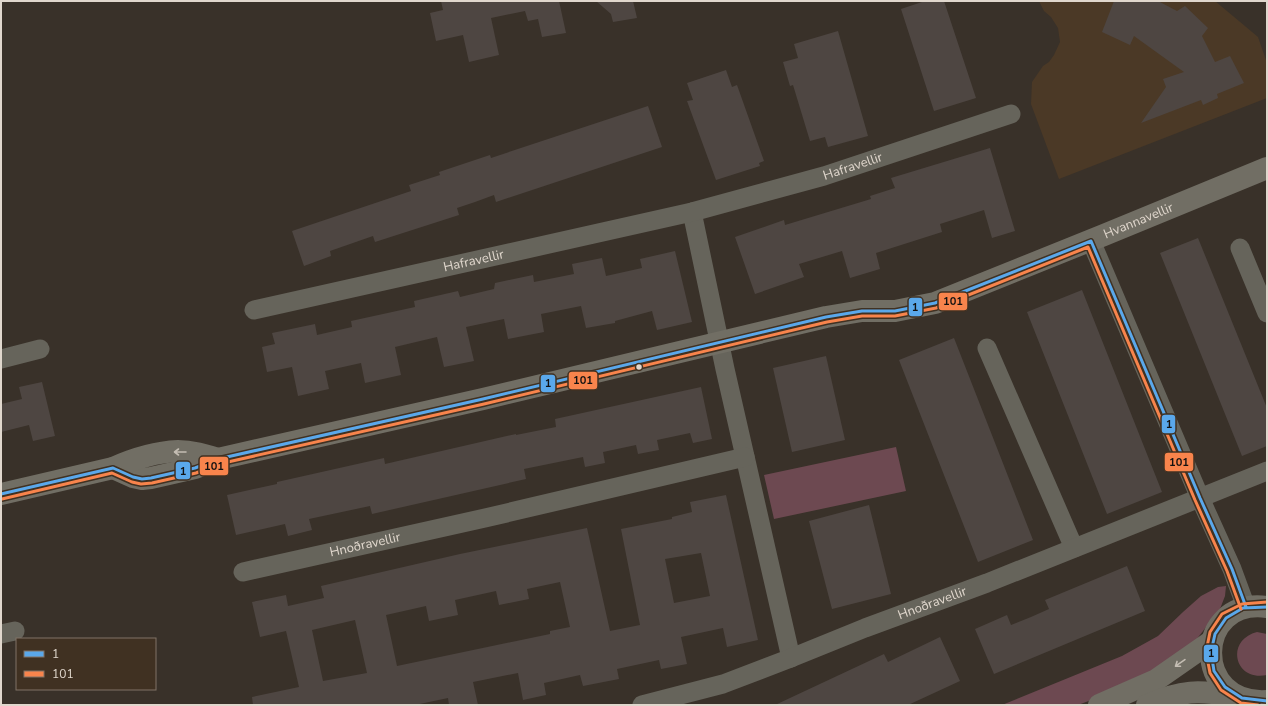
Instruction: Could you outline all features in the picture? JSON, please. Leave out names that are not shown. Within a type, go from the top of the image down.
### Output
[{"type":"street","name":"Hafravellir","points":[[254,310],[692,212],[824,176],[1011,114]]},
{"type":"street","name":"Hvannavellir","points":[[1,494],[113,468],[133,477],[151,478],[195,468],[218,458],[483,399],[826,317],[862,311],[895,311],[935,303],[1091,241],[1267,168]]},
{"type":"street","points":[[692,212],[719,342],[791,658]]},
{"type":"street","points":[[1091,241],[1200,498],[1232,569],[1256,607],[1231,614],[1219,626],[1212,641],[1210,650],[1212,668],[1221,684],[1235,696]]},
{"type":"street","points":[[1240,248],[1267,313]]},
{"type":"street","points":[[987,348],[1074,548]]},
{"type":"street","points":[[1,358],[40,350]]},
{"type":"street","name":"Hnoðravellir","points":[[243,572],[485,518],[745,457]]},
{"type":"street","name":"Hnoðravellir","points":[[642,705],[723,684],[865,628],[947,598],[1267,471]]},
{"type":"street","points":[[1099,705],[1156,680],[1212,641]]},
{"type":"street","points":[[1147,705],[1169,696],[1194,692],[1235,696],[1256,702],[1267,701]]},
{"type":"shaded area","points":[[1039,1],[1215,1],[1258,37],[1267,63],[1267,98],[1059,179],[1031,104],[1032,82],[1043,66],[1049,62],[1054,55],[1060,42],[1058,28],[1051,17],[1044,11]]},
{"type":"shaded area","points":[[896,447],[906,491],[774,519],[764,475]]},
{"type":"shaded area","points":[[1226,586],[1225,596],[1220,609],[1196,640],[1131,685],[1078,705],[1002,705],[1122,656],[1158,636],[1201,596],[1218,587]]},
{"type":"shaded area","points":[[1257,632],[1267,634],[1267,675],[1256,675],[1247,672],[1241,667],[1238,659],[1237,651],[1240,643],[1247,636]]},
{"type":"building","points":[[441,1],[559,1],[566,33],[542,37],[538,19],[528,21],[525,11],[491,18],[499,55],[469,62],[463,35],[436,41],[430,13],[443,10]]},
{"type":"building","points":[[596,1],[633,1],[637,18],[613,22],[611,14]]},
{"type":"building","points":[[925,1],[944,1],[976,98],[934,111],[901,9]]},
{"type":"building","points":[[1114,1],[1158,1],[1177,11],[1185,6],[1208,28],[1202,36],[1215,62],[1230,56],[1244,83],[1217,94],[1218,98],[1203,105],[1201,100],[1141,123],[1166,87],[1163,79],[1184,72],[1134,36],[1130,45],[1102,32]]},
{"type":"building","points":[[838,31],[868,136],[828,147],[825,137],[810,141],[793,85],[790,86],[783,62],[798,58],[794,44]]},
{"type":"building","points":[[726,70],[732,87],[737,85],[764,161],[759,163],[760,166],[716,180],[687,101],[693,100],[687,83]]},
{"type":"building","points":[[648,106],[662,147],[496,202],[494,195],[457,208],[459,215],[375,242],[373,236],[330,251],[331,256],[304,266],[292,231],[411,191],[409,185],[440,175],[439,172],[490,155],[491,158]]},
{"type":"building","points":[[990,148],[1015,231],[992,238],[984,210],[940,224],[942,232],[876,253],[880,269],[850,278],[842,251],[799,264],[804,277],[755,294],[735,237],[784,220],[785,225],[871,199],[870,196],[895,188],[891,178]]},
{"type":"building","points":[[1198,238],[1267,408],[1267,446],[1242,456],[1160,253]]},
{"type":"building","points":[[675,251],[692,322],[657,330],[652,311],[615,321],[615,323],[586,328],[581,306],[541,314],[544,332],[508,339],[504,319],[466,327],[474,361],[444,367],[437,337],[395,347],[401,375],[365,383],[361,363],[325,371],[329,389],[298,396],[292,367],[267,372],[262,347],[275,344],[272,333],[315,324],[317,335],[352,327],[351,321],[415,307],[414,301],[458,291],[460,297],[494,289],[495,283],[533,275],[534,282],[574,274],[572,264],[602,258],[606,276],[642,268],[640,259]]},
{"type":"building","points":[[1082,290],[1162,492],[1107,514],[1027,312]]},
{"type":"building","points":[[954,338],[1033,540],[978,562],[899,360]]},
{"type":"building","points":[[826,356],[845,440],[792,452],[773,368]]},
{"type":"building","points":[[42,382],[55,436],[33,441],[29,425],[1,432],[1,404],[22,399],[19,387]]},
{"type":"building","points":[[701,387],[712,439],[693,443],[690,433],[657,440],[659,450],[638,454],[636,445],[603,452],[605,463],[585,467],[583,457],[524,469],[526,479],[372,514],[370,506],[309,519],[312,530],[288,536],[285,524],[236,535],[227,495],[384,458],[385,464],[516,434],[556,427],[555,419]]},
{"type":"building","points":[[726,495],[758,640],[727,647],[723,628],[681,637],[687,664],[661,669],[659,660],[617,669],[619,679],[583,686],[580,675],[544,683],[546,695],[523,700],[518,673],[473,682],[478,705],[449,705],[448,698],[415,705],[253,705],[252,697],[299,687],[286,631],[260,637],[252,602],[286,595],[288,606],[324,598],[321,586],[460,554],[587,528],[610,631],[640,625],[621,529],[672,519],[672,517],[692,512],[690,502]],"holes":[[[701,553],[710,596],[674,603],[665,559]],[[560,582],[570,627],[550,631],[550,634],[397,666],[386,615],[426,606],[429,621],[458,615],[455,600],[496,591],[499,605],[529,599],[527,589]],[[355,620],[367,673],[323,681],[312,630]]]},
{"type":"building","points":[[869,505],[891,594],[832,609],[809,521]]},
{"type":"building","points":[[1127,566],[1145,611],[994,674],[975,629],[1007,615],[1011,625],[1031,617],[1049,609],[1045,600]]},
{"type":"building","points":[[940,637],[960,681],[908,705],[775,705],[884,654],[888,662]]},
{"type":"transit line","name":"1","points":[[1091,241],[1200,498],[1232,569],[1246,607]]},
{"type":"transit line","name":"1","points":[[1,494],[113,468],[133,477],[142,479],[151,478],[195,468],[218,459],[483,399],[826,317],[862,311],[895,311],[935,303],[1091,241]]},
{"type":"transit line","name":"101","points":[[2,499],[112,473],[132,482],[141,484],[152,483],[196,473],[219,464],[484,404],[827,322],[862,316],[895,316],[936,308],[1088,247],[1195,500],[1227,571],[1241,609]]},
{"type":"transit line","name":"101","points":[[1258,705],[1241,703],[1221,690],[1210,673],[1206,652],[1210,632],[1222,614],[1242,604],[1267,602]]},
{"type":"transit line","name":"1","points":[[1267,607],[1243,608],[1226,618],[1215,634],[1211,652],[1214,671],[1225,687],[1242,698],[1267,701]]}]
